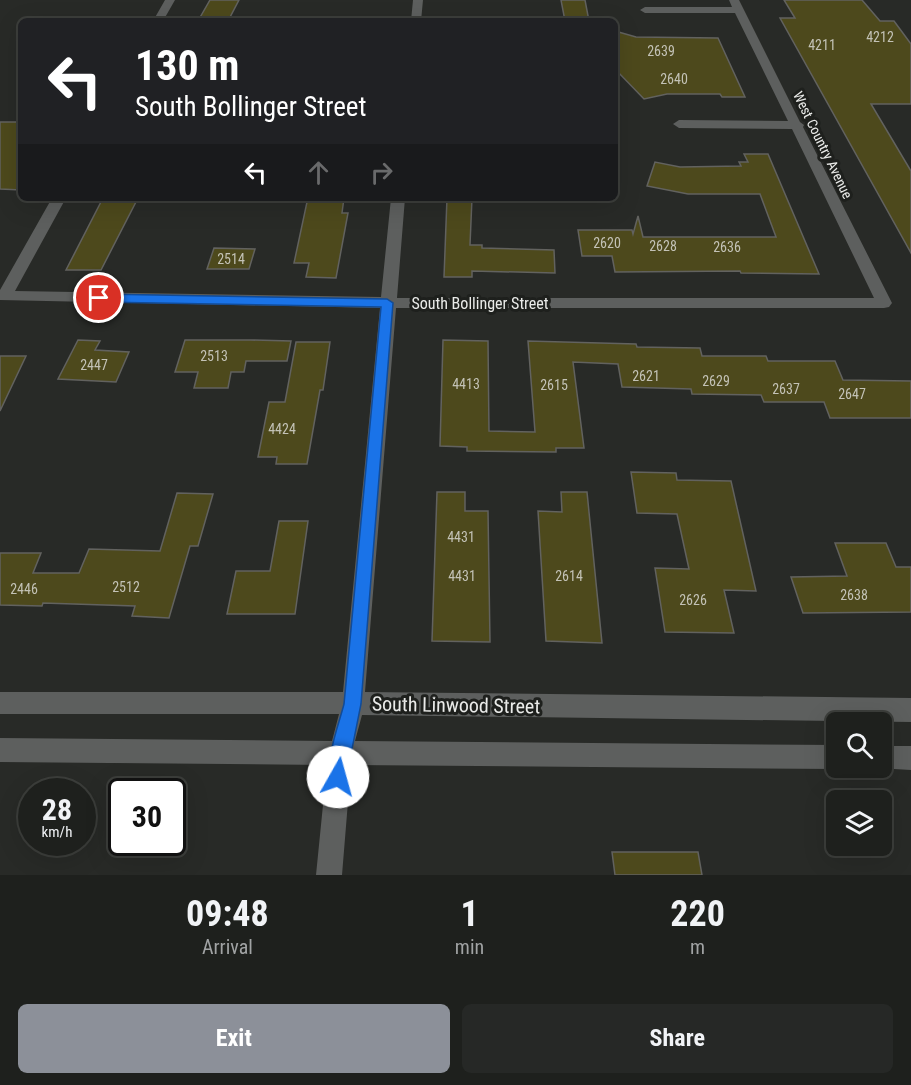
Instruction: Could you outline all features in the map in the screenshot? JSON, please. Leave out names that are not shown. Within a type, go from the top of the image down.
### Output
[{"type":"street","points":[[160,18],[170,0]]},
{"type":"street","points":[[416,18],[418,0]]},
{"type":"street","points":[[645,10],[737,5]]},
{"type":"street","name":"West Country Avenue","points":[[737,5],[884,303]]},
{"type":"street","points":[[679,124],[798,125]]},
{"type":"street","name":"South Bollinger Street","points":[[57,201],[4,296],[387,303],[884,303]]},
{"type":"street","points":[[329,875],[340,754],[353,704],[398,201]]},
{"type":"street","name":"South Linwood Street","points":[[0,703],[911,710]]},
{"type":"street","points":[[0,750],[826,758]]},
{"type":"street","points":[[892,758],[911,758]]},
{"type":"building","points":[[210,0],[239,0],[230,18],[200,18]]},
{"type":"building","points":[[561,0],[585,0],[588,18],[564,18]]},
{"type":"building","points":[[784,0],[862,0],[880,21],[894,21],[911,44],[911,104],[871,104],[911,171],[911,253],[780,18],[795,18]]},
{"type":"building","points":[[618,32],[636,37],[718,38],[745,97],[722,97],[720,94],[667,94],[644,99],[618,72]]},
{"type":"building","points":[[0,122],[18,122],[18,190],[0,189]]},
{"type":"building","points":[[744,154],[768,154],[819,274],[741,273],[740,271],[615,272],[612,256],[582,256],[578,230],[632,230],[633,234],[638,216],[643,237],[776,237],[760,194],[688,194],[647,186],[655,162],[680,167],[741,166],[739,162],[748,162]]},
{"type":"building","points":[[101,201],[136,201],[101,270],[66,270]]},
{"type":"building","points":[[344,201],[342,213],[348,213],[336,278],[306,277],[309,263],[294,263],[307,202]]},
{"type":"building","points":[[447,201],[472,201],[470,245],[482,245],[482,248],[554,250],[555,273],[472,271],[472,277],[444,277]]},
{"type":"building","points":[[214,248],[255,249],[249,269],[207,269]]},
{"type":"building","points":[[78,340],[100,341],[95,350],[129,352],[116,382],[58,379]]},
{"type":"building","points":[[185,340],[291,341],[287,361],[246,361],[244,372],[231,372],[228,388],[194,388],[198,372],[175,372]]},
{"type":"building","points":[[443,340],[488,341],[489,431],[535,432],[528,341],[700,348],[702,356],[766,356],[768,361],[835,361],[843,380],[911,381],[911,418],[830,418],[824,402],[764,402],[761,395],[692,394],[691,389],[622,387],[618,364],[573,362],[584,448],[556,448],[556,452],[467,451],[467,447],[440,446]]},
{"type":"building","points":[[296,342],[330,342],[323,390],[320,390],[307,464],[276,464],[277,457],[258,457],[269,402],[285,402]]},
{"type":"building","points":[[0,356],[26,356],[0,411]]},
{"type":"building","points":[[631,472],[676,473],[677,480],[731,481],[756,591],[724,590],[734,633],[665,632],[655,568],[689,569],[677,514],[637,513]]},
{"type":"building","points":[[437,492],[465,492],[465,511],[488,511],[490,642],[432,641]]},
{"type":"building","points":[[561,492],[587,492],[602,643],[546,641],[538,511],[562,512]]},
{"type":"building","points":[[177,493],[213,494],[198,546],[190,546],[169,618],[132,616],[135,606],[43,603],[42,606],[0,605],[0,553],[41,553],[33,573],[79,573],[89,549],[160,551]]},
{"type":"building","points":[[279,521],[308,521],[295,614],[227,614],[236,571],[270,571]]},
{"type":"building","points":[[835,543],[886,543],[896,567],[911,567],[911,612],[803,613],[791,577],[847,576]]},
{"type":"building","points":[[612,852],[698,852],[702,875],[615,875]]},
{"type":"route","points":[[99,298],[387,303],[353,704],[340,754],[338,777]]}]
